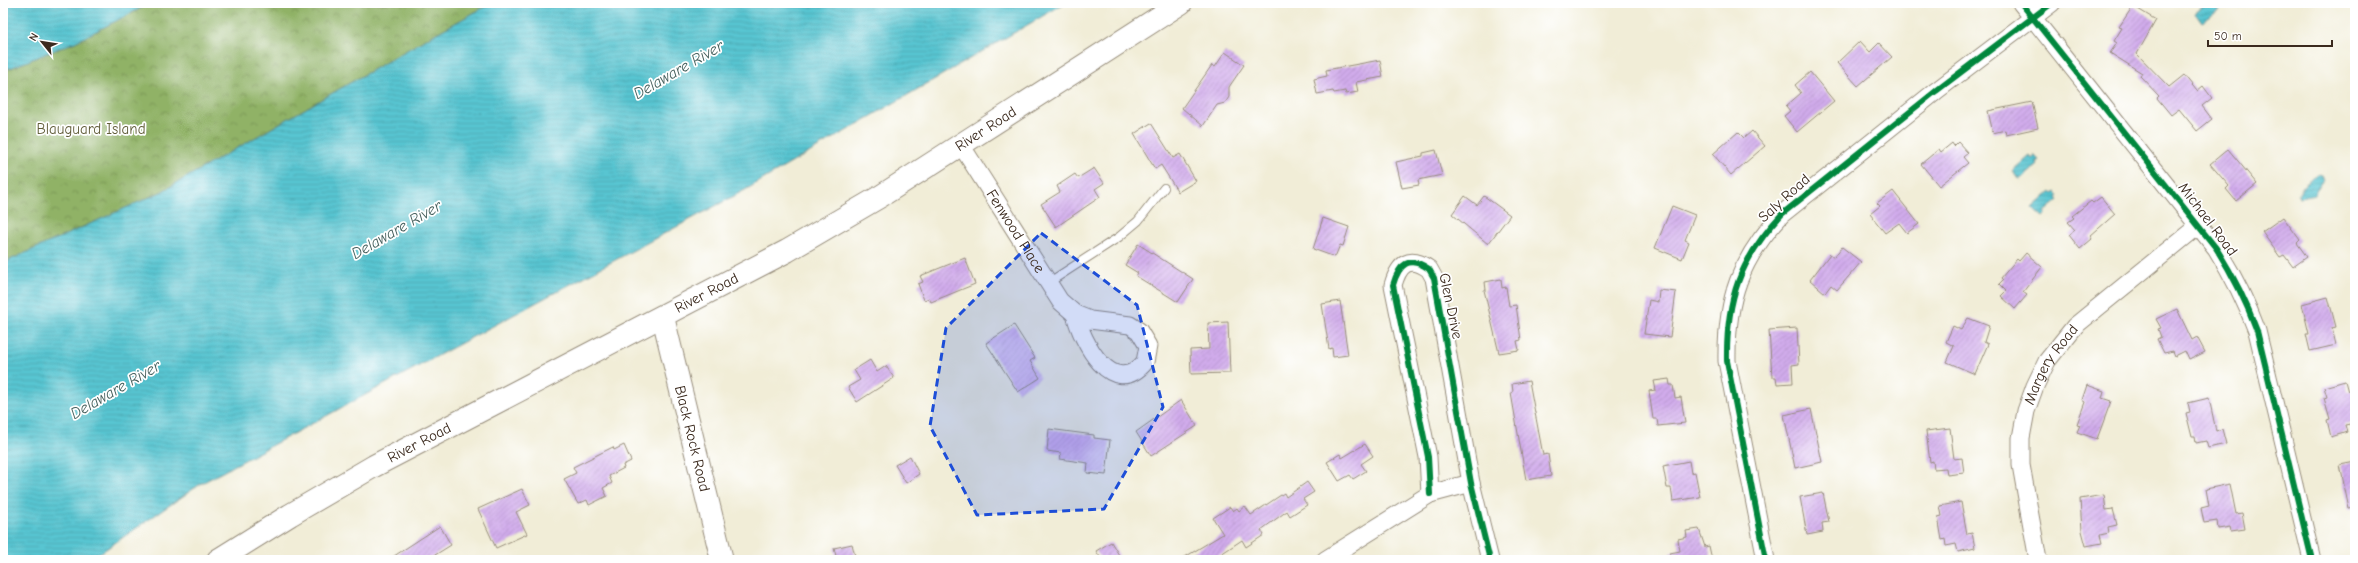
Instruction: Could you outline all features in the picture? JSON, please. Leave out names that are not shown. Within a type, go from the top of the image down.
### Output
[{"type":"main road","name":"River Road","points":[[218,560],[290,515],[374,466],[663,317],[787,251],[881,196],[1181,3]]},
{"type":"main road","name":"Black Rock Road","points":[[663,317],[722,560]]},
{"type":"street","name":"Michael Road","points":[[2021,3],[2198,226],[2233,274],[2257,331],[2312,560]]},
{"type":"street","name":"Saly Road","points":[[1766,560],[1727,361],[1727,334],[1730,307],[1737,281],[1749,256],[1764,234],[1782,214],[1936,91],[2052,3]]},
{"type":"street","name":"Fenwood Place","points":[[961,145],[1048,283],[1060,300],[1075,314]]},
{"type":"street","name":"Margery Road","points":[[2038,560],[2021,465],[2022,438],[2026,411],[2035,386],[2047,361],[2075,326],[2198,226]]},
{"type":"street","name":"Glen Drive","points":[[1430,494],[1428,457],[1393,285],[1398,271],[1408,263],[1422,264],[1429,268],[1434,278],[1471,483],[1490,560]]},
{"type":"street","points":[[1325,560],[1430,494],[1471,483]]},
{"type":"lane","points":[[1048,283],[1119,237],[1138,221],[1164,188]]},
{"type":"highlighted area","points":[[1041,233],[1137,305],[1163,407],[1104,509],[977,515],[930,426],[946,328]]},
{"type":"green space","name":"Blauguard Island","points":[[151,3],[492,3],[433,35],[161,192],[3,263],[3,71],[75,42]]},
{"type":"water","points":[[3,3],[151,3],[75,42],[3,71]]},
{"type":"water","name":"Delaware River","points":[[492,3],[1065,3],[745,190],[202,483],[90,560],[3,560],[3,263],[161,192],[433,35]]},
{"type":"water","points":[[2208,3],[2221,3],[2219,6],[2221,9],[2202,22],[2195,12]]},
{"type":"water","points":[[2030,156],[2032,159],[2035,156],[2039,160],[2036,162],[2038,165],[2020,180],[2013,171]]},
{"type":"water","points":[[2318,174],[2322,175],[2324,180],[2316,190],[2315,195],[2299,198],[2298,195],[2303,185]]},
{"type":"water","points":[[2051,192],[2053,194],[2056,192],[2059,196],[2057,198],[2059,200],[2045,212],[2046,214],[2043,217],[2033,208]]},
{"type":"building","points":[[2133,6],[2156,20],[2137,54],[2169,87],[2184,75],[2197,91],[2203,86],[2212,98],[2202,106],[2212,119],[2197,131],[2179,109],[2171,115],[2157,98],[2159,96],[2140,76],[2142,73],[2110,53],[2117,43],[2114,41],[2122,28],[2119,27]]},
{"type":"building","points":[[1860,41],[1870,52],[1879,43],[1892,57],[1858,86],[1837,63]]},
{"type":"building","points":[[1225,52],[1244,65],[1229,87],[1229,97],[1225,103],[1217,105],[1203,126],[1182,108],[1212,65],[1215,67]]},
{"type":"building","points":[[1380,60],[1383,77],[1356,82],[1358,92],[1346,94],[1345,91],[1334,93],[1333,91],[1317,94],[1314,79],[1327,76],[1326,70]]},
{"type":"building","points":[[1810,72],[1834,101],[1797,132],[1784,116],[1790,111],[1786,106],[1801,93],[1795,85]]},
{"type":"building","points":[[2032,102],[2038,128],[2006,135],[2005,130],[1993,133],[1988,111]]},
{"type":"building","points":[[1151,123],[1173,158],[1180,154],[1196,181],[1178,192],[1161,165],[1155,169],[1134,134]]},
{"type":"building","points":[[1752,131],[1765,146],[1731,175],[1713,154],[1738,132],[1744,138]]},
{"type":"building","points":[[1958,142],[1968,153],[1963,157],[1968,163],[1939,186],[1921,164],[1939,149],[1941,152],[1952,143],[1954,146]]},
{"type":"building","points":[[2228,149],[2257,184],[2236,201],[2226,189],[2229,186],[2210,164]]},
{"type":"building","points":[[1436,150],[1442,175],[1418,180],[1419,185],[1402,188],[1396,162],[1423,156],[1423,153]]},
{"type":"building","points":[[1094,168],[1104,183],[1095,189],[1100,197],[1056,227],[1041,204],[1060,192],[1057,186],[1075,174],[1078,178]]},
{"type":"building","points":[[1893,191],[1919,224],[1907,233],[1899,223],[1885,233],[1870,214],[1880,206],[1877,203]]},
{"type":"building","points":[[1465,196],[1477,205],[1484,196],[1510,215],[1488,244],[1452,214]]},
{"type":"building","points":[[2101,197],[2115,214],[2090,236],[2092,239],[2080,249],[2069,235],[2075,230],[2068,222],[2074,218],[2072,216],[2091,201],[2093,203]]},
{"type":"building","points":[[1672,206],[1695,215],[1685,240],[1689,242],[1682,259],[1655,248]]},
{"type":"building","points":[[2283,217],[2300,240],[2297,243],[2307,257],[2293,267],[2284,255],[2280,257],[2262,232]]},
{"type":"building","points":[[1323,218],[1349,227],[1343,246],[1340,245],[1335,257],[1313,249]]},
{"type":"building","points":[[1138,244],[1193,279],[1178,302],[1136,276],[1138,273],[1125,265]]},
{"type":"building","points":[[1842,247],[1861,262],[1837,290],[1831,285],[1825,293],[1810,280],[1830,254],[1834,257]]},
{"type":"building","points":[[2026,253],[2042,267],[2023,292],[2027,295],[2015,309],[2001,296],[2006,291],[1999,284],[2003,280],[2001,278],[2017,259],[2019,261]]},
{"type":"building","points":[[965,258],[975,284],[931,302],[929,298],[924,300],[918,284],[923,282],[920,276]]},
{"type":"building","points":[[1501,279],[1502,288],[1506,287],[1509,306],[1516,305],[1521,340],[1517,341],[1519,350],[1499,353],[1484,290],[1486,290],[1485,282]]},
{"type":"building","points":[[1659,290],[1676,292],[1670,337],[1644,334],[1649,300],[1658,302]]},
{"type":"building","points":[[2328,297],[2336,327],[2332,328],[2336,345],[2310,351],[2306,334],[2309,334],[2302,304]]},
{"type":"building","points":[[1340,301],[1348,355],[1333,357],[1332,348],[1329,349],[1322,304]]},
{"type":"building","points":[[2177,309],[2192,340],[2197,337],[2205,352],[2189,360],[2185,351],[2175,356],[2173,351],[2164,353],[2157,339],[2161,337],[2158,329],[2161,328],[2156,319]]},
{"type":"building","points":[[1968,318],[1989,326],[1984,342],[1988,344],[1975,374],[1947,362],[1954,346],[1946,342],[1953,326],[1961,330]]},
{"type":"building","points":[[1228,322],[1230,373],[1191,374],[1190,350],[1209,349],[1208,323]]},
{"type":"building","points":[[1014,325],[1035,358],[1030,361],[1040,378],[1018,392],[986,343]]},
{"type":"building","points":[[1797,328],[1799,364],[1792,365],[1793,383],[1777,384],[1776,377],[1772,377],[1769,330]]},
{"type":"building","points":[[870,360],[877,372],[886,366],[894,378],[857,402],[848,387],[860,380],[854,370]]},
{"type":"building","points":[[1669,379],[1670,385],[1673,385],[1675,398],[1681,397],[1685,423],[1658,426],[1657,419],[1653,419],[1649,391],[1656,390],[1654,381]]},
{"type":"building","points":[[1529,381],[1543,455],[1548,454],[1551,476],[1526,480],[1511,393],[1513,392],[1512,384]]},
{"type":"building","points":[[2345,381],[2348,392],[2355,391],[2355,423],[2345,425],[2347,432],[2331,437],[2327,420],[2330,419],[2324,398],[2327,397],[2324,387]]},
{"type":"building","points":[[2087,385],[2104,391],[2102,398],[2111,401],[2097,439],[2077,432],[2080,425],[2077,424],[2085,402],[2082,400]]},
{"type":"building","points":[[2209,398],[2216,431],[2222,429],[2226,444],[2208,448],[2206,441],[2196,443],[2195,437],[2192,437],[2186,413],[2190,412],[2188,403]]},
{"type":"building","points":[[1181,400],[1197,426],[1151,456],[1136,432]]},
{"type":"building","points":[[1811,409],[1822,462],[1795,468],[1784,415]]},
{"type":"building","points":[[1950,428],[1954,459],[1962,458],[1964,473],[1947,475],[1946,468],[1934,469],[1933,461],[1930,462],[1926,431]]},
{"type":"building","points":[[1049,429],[1094,435],[1094,438],[1110,440],[1106,475],[1087,473],[1088,463],[1060,459],[1061,453],[1047,451]]},
{"type":"building","points":[[1365,444],[1373,456],[1361,464],[1366,471],[1353,479],[1350,475],[1339,481],[1327,462],[1340,454],[1342,458]]},
{"type":"building","points":[[624,445],[631,461],[623,465],[624,468],[609,476],[612,483],[603,488],[607,496],[589,505],[587,500],[578,504],[564,479],[576,473],[573,467],[613,447],[614,450]]},
{"type":"building","points":[[910,456],[919,474],[906,483],[895,465]]},
{"type":"building","points":[[1689,461],[1691,473],[1695,472],[1700,497],[1673,501],[1671,488],[1667,488],[1663,466]]},
{"type":"building","points":[[2355,462],[2355,508],[2349,509],[2340,465]]},
{"type":"building","points":[[1307,482],[1314,492],[1303,499],[1307,505],[1290,516],[1287,511],[1261,530],[1264,535],[1246,547],[1242,540],[1212,560],[1180,560],[1223,534],[1213,518],[1230,507],[1233,511],[1237,508],[1239,511],[1245,506],[1251,515],[1284,493],[1286,497]]},
{"type":"building","points":[[2230,484],[2236,514],[2242,513],[2245,529],[2231,531],[2230,527],[2218,529],[2217,521],[2204,523],[2201,508],[2209,506],[2206,489]]},
{"type":"building","points":[[522,489],[530,505],[516,512],[527,534],[496,548],[478,509]]},
{"type":"building","points":[[1823,493],[1829,522],[1822,523],[1823,532],[1807,535],[1800,497]]},
{"type":"building","points":[[2104,495],[2106,510],[2113,509],[2117,525],[2108,527],[2109,533],[2100,535],[2102,543],[2086,546],[2082,531],[2080,499]]},
{"type":"building","points":[[1961,502],[1967,534],[1972,533],[1975,548],[1958,552],[1956,544],[1946,546],[1945,539],[1942,540],[1938,517],[1942,516],[1940,506]]},
{"type":"building","points":[[440,526],[451,545],[427,560],[388,560]]},
{"type":"building","points":[[1699,529],[1705,547],[1709,546],[1712,560],[1671,560],[1670,553],[1680,551],[1678,539],[1687,537],[1686,531]]},
{"type":"building","points":[[1111,542],[1119,555],[1112,560],[1102,560],[1096,551]]},
{"type":"building","points":[[852,544],[856,560],[837,560],[834,548]]},
{"type":"cycle path","points":[[2021,3],[2216,248],[2234,278],[2257,331],[2312,560]]},
{"type":"cycle path","points":[[1766,560],[1727,361],[1729,318],[1738,281],[1746,264],[1756,247],[1782,214],[1936,91],[2052,3]]},
{"type":"cycle path","points":[[1430,494],[1428,457],[1393,285],[1398,272],[1402,267],[1410,262],[1422,265],[1429,269],[1434,278],[1471,483],[1490,560]]}]
